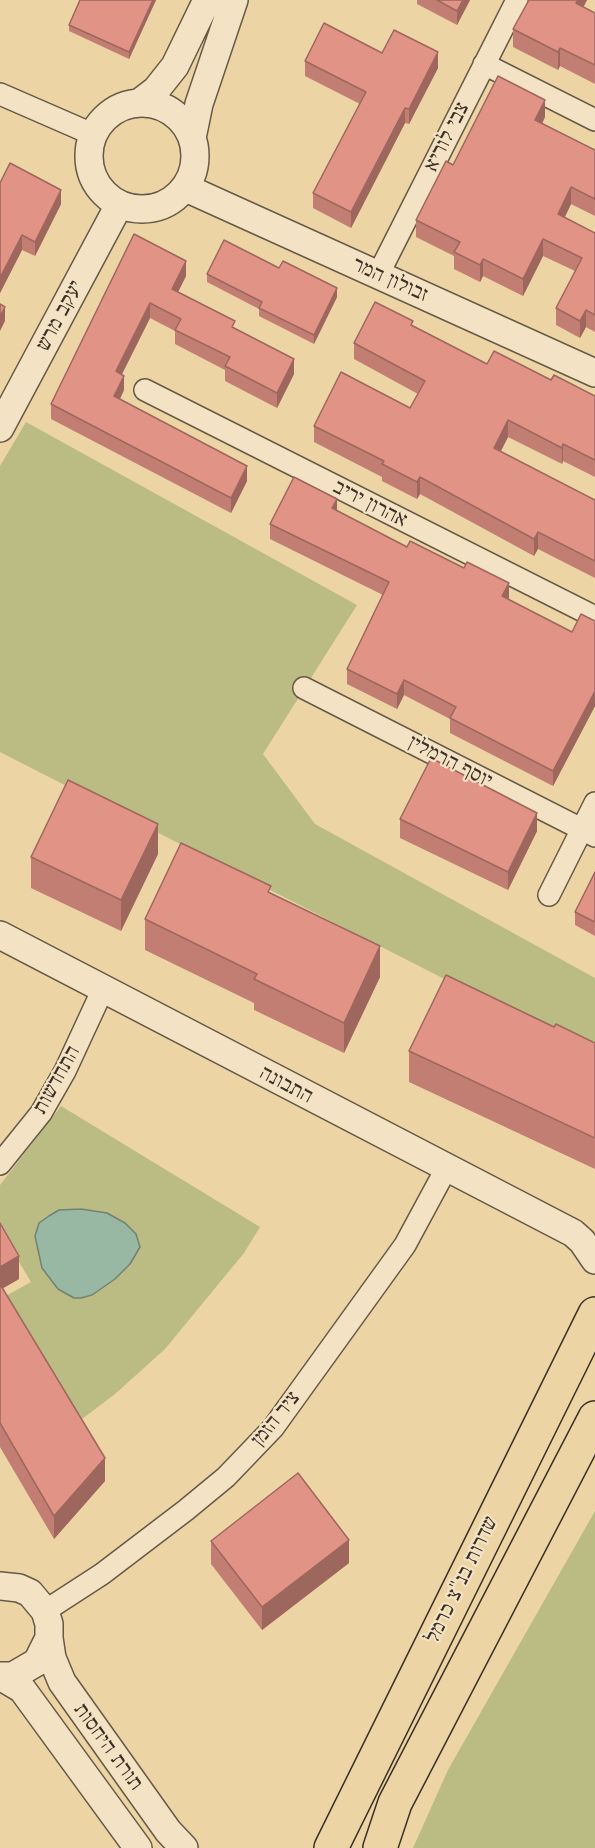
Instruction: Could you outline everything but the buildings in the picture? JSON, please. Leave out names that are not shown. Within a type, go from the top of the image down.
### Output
[{"type":"main road","name":"שדרות בנ\"צ כרמל","points":[[331,1848],[595,1314]]},
{"type":"main road","name":"שדרות בנ\"צ כרמל","points":[[380,1848],[395,1803],[595,1418]]},
{"type":"main road","points":[[315,1848],[354,1798]]},
{"type":"street","points":[[139,103],[156,104],[171,111],[184,123],[192,138],[196,155],[193,172],[186,188],[169,202],[148,210],[119,205],[105,196],[95,183],[89,167],[88,151],[92,134],[111,112],[139,103],[156,90],[175,66],[207,0]]},
{"type":"street","points":[[192,138],[199,104],[234,0]]},
{"type":"street","name":"צבי לוריא","points":[[378,275],[517,0]]},
{"type":"street","points":[[484,64],[595,120]]},
{"type":"street","points":[[0,94],[92,134]]},
{"type":"street","name":"זבולון המר","points":[[186,188],[595,373]]},
{"type":"street","name":"יעקב מרש","points":[[0,428],[119,205]]},
{"type":"street","name":"אהרון יריב","points":[[145,390],[595,617]]},
{"type":"street","name":"יוסף הרמלין","points":[[304,688],[589,832]]},
{"type":"street","points":[[549,895],[589,832],[595,803]]},
{"type":"street","name":"התבונה","points":[[0,935],[446,1169],[584,1233],[582,1240],[595,1260]]},
{"type":"street","name":"התחדשות","points":[[0,1164],[41,1113],[65,1071],[104,989]]},
{"type":"street","name":"ציר הזמן","points":[[45,1611],[102,1574],[195,1503],[226,1477],[273,1428],[405,1245],[446,1169]]},
{"type":"street","points":[[2,1583],[30,1593],[45,1611]]},
{"type":"street","name":"תורת היחסות","points":[[45,1611],[52,1658],[62,1682],[168,1831],[184,1848]]},
{"type":"street","points":[[0,1676],[14,1676],[32,1666],[45,1651],[49,1638]]},
{"type":"street","name":"תורת היחסות","points":[[0,1676],[22,1689],[138,1848]]},
{"type":"green space","points":[[26,422],[357,605],[263,754],[315,824],[595,978],[595,1056],[0,752],[0,466]]},
{"type":"green space","points":[[61,1106],[260,1227],[244,1253],[165,1349],[115,1394],[78,1422],[4,1297],[31,1282],[0,1230],[0,1185]]},
{"type":"green space","points":[[595,1511],[595,1848],[413,1848],[448,1770]]},
{"type":"shaded area","points":[[81,1209],[107,1213],[125,1223],[136,1234],[140,1247],[130,1264],[115,1279],[92,1295],[74,1298],[58,1289],[42,1268],[35,1236],[39,1223],[59,1210]]}]
